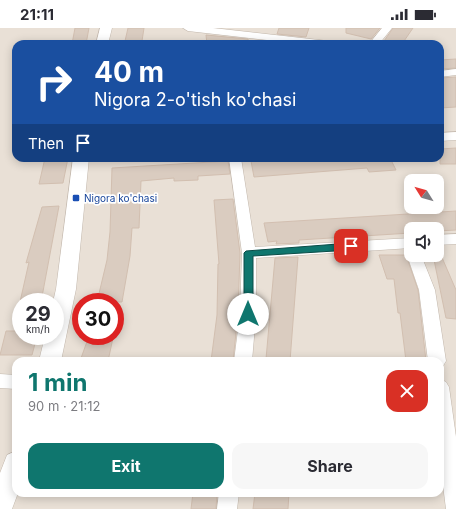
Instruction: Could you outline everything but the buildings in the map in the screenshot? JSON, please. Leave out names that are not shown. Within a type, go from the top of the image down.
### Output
[{"type":"street","points":[[103,40],[106,28]]},
{"type":"street","points":[[188,28],[235,31],[299,40]]},
{"type":"street","points":[[377,40],[387,28]]},
{"type":"street","points":[[229,40],[235,31]]},
{"type":"street","points":[[444,74],[456,72]]},
{"type":"street","points":[[444,137],[456,136]]},
{"type":"street","points":[[51,357],[66,289],[81,162]]},
{"type":"street","points":[[236,162],[249,253],[248,314],[243,357]]},
{"type":"street","points":[[444,240],[456,239]]},
{"type":"street","points":[[249,253],[404,246]]},
{"type":"street","points":[[417,262],[427,290],[436,357]]},
{"type":"street","points":[[0,381],[12,382]]},
{"type":"street","points":[[444,418],[456,509]]},
{"type":"street","points":[[0,507],[12,474]]},
{"type":"street","points":[[227,509],[228,497]]},
{"type":"shaded area","points":[[0,28],[456,28],[456,509],[0,509]]},
{"type":"place","name":"Nigora ko'chasi","points":[[76,198]]},
{"type":"route","points":[[248,314],[249,253],[351,246]]}]
